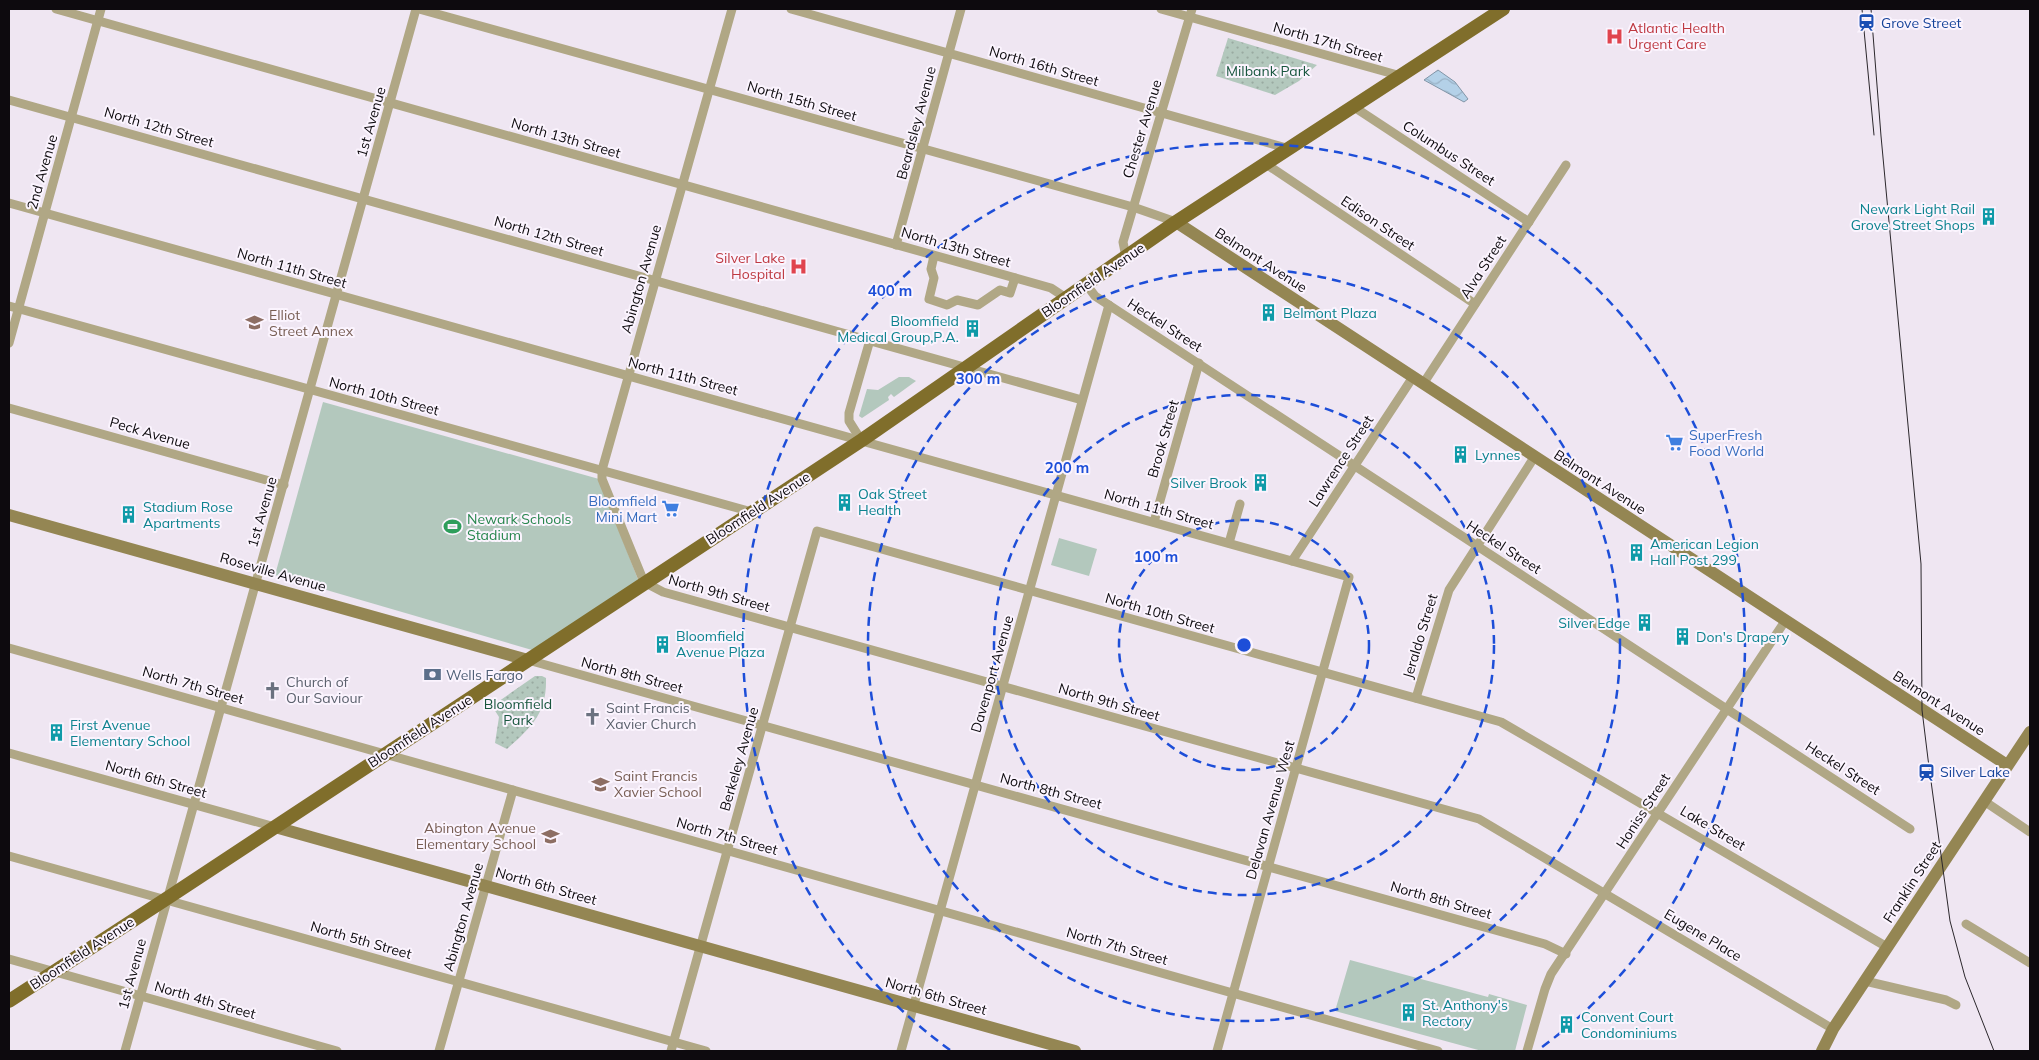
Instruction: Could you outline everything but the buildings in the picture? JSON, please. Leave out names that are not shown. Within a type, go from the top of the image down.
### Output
[{"type":"main road","name":"Bloomfield Avenue","points":[[9,1001],[862,440],[1176,222],[1504,9]]},
{"type":"street","name":"North 13th Street","points":[[56,9],[1051,288],[1066,298]]},
{"type":"street","name":"2nd Avenue","points":[[9,342],[101,9]]},
{"type":"street","name":"North 15th Street","points":[[418,9],[1133,208],[1176,222]]},
{"type":"street","name":"1st Avenue","points":[[124,1051],[418,9]]},
{"type":"street","name":"Abington Avenue","points":[[602,470],[732,9]]},
{"type":"street","name":"North 16th Street","points":[[791,9],[1290,149]]},
{"type":"street","name":"Beardsley Avenue","points":[[896,245],[962,9]]},
{"type":"street","name":"North 17th Street","points":[[1161,9],[1191,13],[1402,76]]},
{"type":"street","name":"Chester Avenue","points":[[1126,258],[1124,242],[1133,208],[1191,13]]},
{"type":"street","name":"North 12th Street","points":[[9,100],[1082,400]]},
{"type":"street","name":"Columbus Street","points":[[1354,107],[1529,222]]},
{"type":"street","name":"Edison Street","points":[[1266,164],[1475,304]]},
{"type":"street","name":"Alva Street","points":[[1418,380],[1475,304],[1566,165]]},
{"type":"street","name":"North 11th Street","points":[[9,203],[1349,577]]},
{"type":"street","name":"Belmont Avenue","points":[[1176,222],[2007,765]]},
{"type":"street","points":[[934,256],[931,269],[934,278],[929,299],[947,305],[956,300],[978,305],[1000,290],[1010,293],[1015,278]]},
{"type":"street","name":"Heckel Street","points":[[1086,284],[1095,296],[1910,829]]},
{"type":"street","name":"Davenport Avenue","points":[[901,1051],[1109,305]]},
{"type":"street","name":"North 10th Street","points":[[9,306],[752,512]]},
{"type":"street","points":[[862,440],[849,421],[849,413],[870,340]]},
{"type":"street","name":"Brook Street","points":[[1154,522],[1199,363]]},
{"type":"street","name":"Lawrence Street","points":[[1292,561],[1355,466],[1418,380]]},
{"type":"street","name":"Peck Avenue","points":[[9,408],[284,485]]},
{"type":"street","name":"Jeraldo Street","points":[[1416,698],[1447,594],[1534,456]]},
{"type":"street","points":[[602,470],[602,479],[644,582]]},
{"type":"street","points":[[1229,543],[1240,504]]},
{"type":"street","name":"Roseville Avenue","points":[[9,515],[528,660]]},
{"type":"street","name":"North 10th Street","points":[[816,531],[1497,721]]},
{"type":"street","name":"Berkeley Avenue","points":[[672,1047],[816,531]]},
{"type":"street","name":"Delavan Avenue West","points":[[1217,1051],[1349,577]]},
{"type":"street","name":"North 9th Street","points":[[644,582],[656,590],[1479,820],[1559,865]]},
{"type":"street","name":"Honiss Street","points":[[1527,1051],[1548,981],[1786,620]]},
{"type":"street","name":"North 7th Street","points":[[9,648],[1438,1051]]},
{"type":"street","name":"North 8th Street","points":[[528,660],[1545,944],[1566,954]]},
{"type":"street","name":"Lake Street","points":[[1497,721],[1509,726],[1887,947]]},
{"type":"street","name":"Franklin Street","points":[[1822,1051],[1833,1029],[2030,732]]},
{"type":"street","name":"North 6th Street","points":[[9,753],[1075,1051]]},
{"type":"street","name":"Abington Avenue","points":[[439,1051],[513,790]]},
{"type":"street","points":[[1984,801],[2030,832]]},
{"type":"street","name":"North 5th Street","points":[[9,856],[138,894],[166,899],[459,982],[672,1047],[706,1051]]},
{"type":"street","name":"Eugene Place","points":[[1559,865],[1833,1029]]},
{"type":"street","points":[[1966,924],[2030,963]]},
{"type":"street","name":"North 4th Street","points":[[9,959],[337,1051]]},
{"type":"street","points":[[1865,981],[1946,1000],[1956,1005]]},
{"type":"green space","name":"Milbank Park","points":[[1228,38],[1317,65],[1299,81],[1275,95],[1216,76]]},
{"type":"green space","points":[[899,377],[909,377],[916,381],[894,397],[891,394],[888,397],[889,400],[862,418],[859,416],[867,389],[878,390]]},
{"type":"green space","name":"Newark Schools Stadium","points":[[323,402],[599,479],[639,582],[532,650],[275,575]]},
{"type":"green space","points":[[1059,538],[1097,549],[1089,576],[1051,565]]},
{"type":"green space","name":"Bloomfield Park","points":[[535,676],[546,678],[544,701],[536,719],[507,749],[495,743],[499,717],[492,706]]},
{"type":"green space","points":[[1350,960],[1488,997],[1489,994],[1527,1005],[1515,1051],[1482,1051],[1335,1011]]},
{"type":"water","points":[[1438,70],[1455,82],[1468,99],[1464,102],[1424,80]]},
{"type":"tram line","points":[[1862,9],[1874,135]]},
{"type":"tram line","points":[[1871,9],[1921,564],[1922,710],[1950,921],[1965,977],[1994,1051]]},
{"type":"place","name":"Grove Street","points":[[1867,23]]},
{"type":"place","name":"Atlantic Health Urgent Care","points":[[1614,36]]},
{"type":"place","name":"Newark Light Rail Grove Street Shops","points":[[1989,217]]},
{"type":"place","name":"Silver Lake Hospital","points":[[799,266]]},
{"type":"place","name":"Belmont Plaza","points":[[1269,313]]},
{"type":"place","name":"Elliot Street Annex","points":[[255,323]]},
{"type":"place","name":"Bloomfield Medical Group,P.A.","points":[[973,329]]},
{"type":"place","name":"SuperFresh Food World","points":[[1675,443]]},
{"type":"place","name":"Lynnes","points":[[1461,455]]},
{"type":"place","name":"Silver Brook","points":[[1261,483]]},
{"type":"place","name":"Oak Street Health","points":[[844,502]]},
{"type":"place","name":"Bloomfield Mini Mart","points":[[671,509]]},
{"type":"place","name":"Stadium Rose Apartments","points":[[129,515]]},
{"type":"place","name":"Newark Schools Stadium","points":[[453,527]]},
{"type":"place","name":"American Legion Hall Post 299","points":[[1636,552]]},
{"type":"place","name":"Silver Edge","points":[[1644,623]]},
{"type":"place","name":"Don's Drapery","points":[[1682,637]]},
{"type":"place","name":"Bloomfield Avenue Plaza","points":[[662,644]]},
{"type":"place","name":"Wells Fargo","points":[[432,675]]},
{"type":"place","name":"Church of Our Saviour","points":[[272,690]]},
{"type":"place","name":"Saint Francis Xavier Church","points":[[592,716]]},
{"type":"place","name":"First Avenue Elementary School","points":[[56,733]]},
{"type":"place","name":"Silver Lake","points":[[1926,772]]},
{"type":"place","name":"Saint Francis Xavier School","points":[[600,784]]},
{"type":"place","name":"Abington Avenue Elementary School","points":[[550,836]]},
{"type":"place","name":"St. Anthony's Rectory","points":[[1408,1013]]},
{"type":"place","name":"Convent Court Condominiums","points":[[1567,1025]]}]
